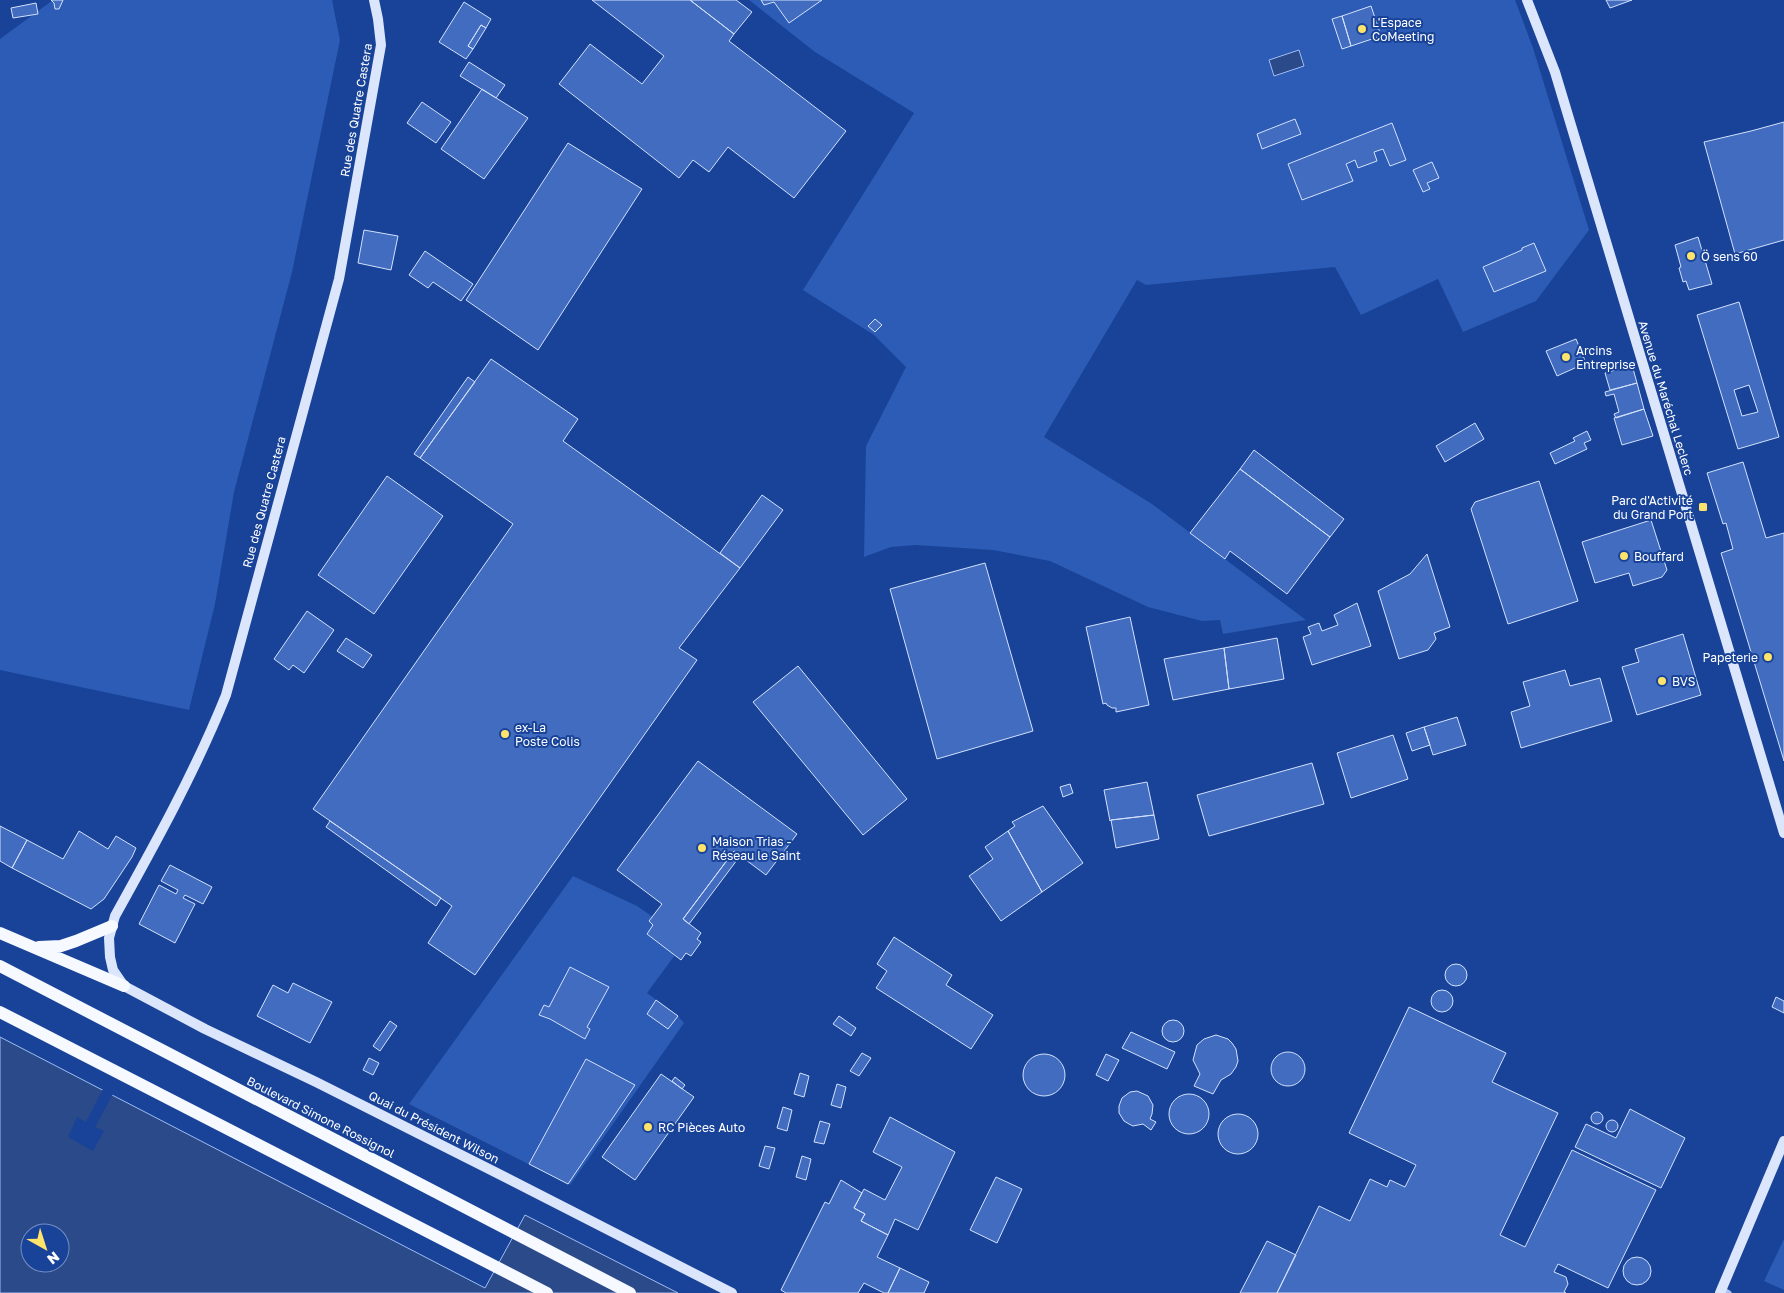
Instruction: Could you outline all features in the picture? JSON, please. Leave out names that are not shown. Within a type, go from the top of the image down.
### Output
[{"type":"main road","points":[[37,948],[61,946],[76,942],[112,926]]},
{"type":"main road","points":[[0,933],[124,986]]},
{"type":"main road","name":"Boulevard Simone Rossignol","points":[[0,966],[630,1293]]},
{"type":"main road","points":[[0,1012],[547,1293]]},
{"type":"street","name":"Rue des Quatre Castera","points":[[124,986],[113,970],[110,957],[109,938],[115,916],[163,828],[207,741],[226,695],[339,279],[381,45],[374,0]]},
{"type":"street","name":"Avenue du Maréchal Leclerc","points":[[1527,0],[1558,81],[1784,833]]},
{"type":"street","name":"Quai du Président Wilson","points":[[124,986],[732,1293]]},
{"type":"street","points":[[1724,1292],[1784,1141]]},
{"type":"shaded area","points":[[53,0],[332,0],[340,40],[292,272],[234,492],[215,604],[189,710],[0,670],[0,39]]},
{"type":"shaded area","points":[[749,0],[1515,0],[1533,48],[1589,230],[1536,301],[1463,332],[1438,279],[1361,315],[1335,267],[1146,285],[1137,280],[1044,437],[1152,504],[1306,620],[1223,634],[1220,620],[1202,621],[1148,607],[1050,561],[993,550],[916,545],[891,547],[864,557],[866,446],[906,367],[874,335],[803,290],[914,113],[815,52]]},
{"type":"shaded area","points":[[1299,50],[1304,66],[1274,76],[1269,60]]},
{"type":"shaded area","points":[[573,876],[637,906],[653,917],[649,921],[653,925],[647,934],[675,955],[647,993],[678,1016],[684,1023],[570,1185],[409,1104]]},
{"type":"shaded area","points":[[0,1037],[485,1288],[525,1215],[678,1293],[0,1293]]},
{"type":"shaded area","points":[[1784,1239],[1784,1290],[1764,1281]]},
{"type":"pier","points":[[103,1089],[113,1094],[95,1127],[104,1131],[93,1151],[68,1137],[77,1117],[86,1122]]},
{"type":"building","points":[[51,0],[63,0],[59,9],[55,9],[54,3]]},
{"type":"building","points":[[592,0],[690,0],[734,34],[729,41],[846,131],[794,198],[728,147],[709,172],[693,160],[679,178],[559,84],[590,44],[642,84],[664,56]]},
{"type":"building","points":[[690,0],[736,0],[752,12],[734,34]]},
{"type":"building","points":[[761,0],[822,0],[789,23],[774,2],[764,5]]},
{"type":"building","points":[[1606,0],[1632,0],[1610,8]]},
{"type":"building","points":[[464,2],[491,19],[486,28],[481,25],[468,46],[473,49],[466,59],[439,42]]},
{"type":"building","points":[[36,3],[38,14],[13,18],[11,8]]},
{"type":"building","points":[[1371,6],[1381,36],[1351,46],[1342,16]]},
{"type":"building","points":[[1342,16],[1351,46],[1342,49],[1332,19]]},
{"type":"building","points":[[481,25],[486,28],[473,49],[468,46]]},
{"type":"building","points":[[469,62],[505,85],[496,98],[460,76]]},
{"type":"building","points":[[482,89],[528,118],[484,179],[441,149]]},
{"type":"building","points":[[422,102],[451,122],[436,143],[407,123]]},
{"type":"building","points":[[1295,119],[1301,134],[1262,149],[1257,134]]},
{"type":"building","points":[[1784,122],[1784,240],[1735,254],[1704,142]]},
{"type":"building","points":[[1392,123],[1406,160],[1390,166],[1383,149],[1374,152],[1377,161],[1358,168],[1355,160],[1346,164],[1353,181],[1302,200],[1288,164]]},
{"type":"building","points":[[568,143],[642,189],[538,350],[466,300]]},
{"type":"building","points":[[1432,162],[1439,178],[1427,183],[1430,189],[1423,192],[1413,170]]},
{"type":"building","points":[[364,230],[398,236],[391,270],[358,263]]},
{"type":"building","name":"Ö sens 60","points":[[1698,237],[1712,284],[1689,290],[1686,281],[1683,282],[1675,245]]},
{"type":"building","points":[[1534,243],[1546,271],[1494,292],[1483,267]]},
{"type":"building","points":[[425,251],[473,284],[461,301],[433,282],[428,288],[409,275]]},
{"type":"building","points":[[1739,302],[1779,437],[1738,449],[1697,315]],"holes":[[[1749,385],[1758,412],[1742,416],[1734,390]]]},
{"type":"building","points":[[875,319],[882,325],[875,332],[868,326]]},
{"type":"building","name":"Arcins Entreprise","points":[[1576,339],[1586,363],[1557,376],[1546,351]]},
{"type":"building","name":"ex-La Poste Colis","points":[[491,359],[578,419],[563,441],[740,568],[679,648],[697,660],[475,975],[428,943],[452,906],[313,809],[513,524],[420,458]]},
{"type":"building","points":[[1632,365],[1637,383],[1610,390],[1605,373]]},
{"type":"building","points":[[468,377],[475,382],[420,458],[414,454]]},
{"type":"building","points":[[1637,383],[1644,409],[1616,418],[1614,414],[1619,412],[1614,394],[1606,396],[1605,392]]},
{"type":"building","points":[[1644,409],[1653,436],[1622,445],[1614,418]]},
{"type":"building","points":[[1475,423],[1484,439],[1445,462],[1436,446]]},
{"type":"building","points":[[1587,431],[1591,440],[1584,443],[1587,449],[1555,464],[1550,453],[1575,441],[1573,438]]},
{"type":"building","points":[[1254,450],[1344,519],[1330,537],[1240,469]]},
{"type":"building","name":"Papeterie","points":[[1743,462],[1766,538],[1784,533],[1784,761],[1721,553],[1733,549],[1726,523],[1723,524],[1707,473]]},
{"type":"building","points":[[1240,469],[1330,537],[1287,594],[1230,551],[1225,559],[1190,533]]},
{"type":"building","points":[[387,476],[443,516],[374,614],[318,575]]},
{"type":"building","points":[[1539,481],[1578,601],[1508,624],[1471,509],[1475,502]]},
{"type":"building","points":[[762,495],[783,510],[740,568],[720,553]]},
{"type":"building","name":"Bouffard","points":[[1651,520],[1667,570],[1662,577],[1633,586],[1629,573],[1595,583],[1582,542]]},
{"type":"building","points":[[1427,554],[1450,627],[1434,633],[1436,639],[1428,650],[1399,659],[1378,591],[1410,574]]},
{"type":"building","points":[[985,563],[1033,731],[937,759],[890,589]]},
{"type":"building","points":[[1357,603],[1371,646],[1312,665],[1303,637],[1311,634],[1308,627],[1319,623],[1322,631],[1338,625],[1334,615]]},
{"type":"building","points":[[307,611],[334,630],[304,673],[293,665],[289,670],[274,659]]},
{"type":"building","points":[[1130,617],[1149,705],[1116,712],[1116,708],[1112,708],[1106,703],[1103,704],[1086,627]]},
{"type":"building","name":"BVS","points":[[1683,634],[1701,695],[1637,715],[1622,667],[1639,662],[1635,649]]},
{"type":"building","points":[[346,638],[372,655],[363,668],[337,651]]},
{"type":"building","points":[[1277,638],[1284,679],[1229,689],[1224,648]]},
{"type":"building","points":[[1224,648],[1229,689],[1173,700],[1164,659]]},
{"type":"building","points":[[798,666],[907,799],[863,835],[753,702]]},
{"type":"building","points":[[1565,670],[1570,686],[1600,678],[1612,721],[1521,748],[1511,712],[1530,706],[1523,682]]},
{"type":"building","points":[[1457,717],[1466,745],[1433,755],[1424,727]]},
{"type":"building","points":[[1424,727],[1430,745],[1412,751],[1406,733]]},
{"type":"building","points":[[1393,735],[1408,779],[1351,798],[1337,753]]},
{"type":"building","points":[[698,761],[797,834],[766,875],[734,851],[683,919],[701,933],[697,939],[701,942],[691,956],[686,953],[681,960],[647,934],[653,925],[649,921],[662,904],[617,870]]},
{"type":"building","points":[[1312,763],[1324,804],[1209,836],[1197,795]]},
{"type":"building","points":[[1147,782],[1154,815],[1110,821],[1104,790]]},
{"type":"building","points":[[1070,784],[1073,793],[1063,797],[1060,787]]},
{"type":"building","points":[[1043,806],[1083,863],[1042,892],[1008,831],[1015,826],[1012,822]]},
{"type":"building","points":[[1154,815],[1159,839],[1116,848],[1111,820]]},
{"type":"building","points":[[330,821],[441,898],[436,906],[326,827]]},
{"type":"building","points":[[0,826],[27,840],[12,868],[0,861]]},
{"type":"building","points":[[79,831],[108,849],[116,836],[136,848],[104,899],[91,909],[12,868],[27,840],[63,859]]},
{"type":"building","points":[[1008,831],[1042,892],[1001,921],[969,876],[993,859],[985,847]]},
{"type":"building","points":[[734,851],[740,856],[689,924],[683,919]]},
{"type":"building","points":[[170,865],[212,887],[203,904],[185,895],[183,898],[195,904],[175,943],[139,924],[159,885],[176,894],[178,890],[161,881]]},
{"type":"building","points":[[894,937],[952,975],[946,985],[993,1015],[971,1049],[876,988],[887,971],[877,964]]},
{"type":"building","points":[[1456,964],[1464,967],[1467,975],[1464,983],[1456,986],[1448,983],[1445,975],[1448,967]]},
{"type":"building","points":[[570,967],[609,987],[587,1027],[590,1029],[585,1039],[550,1019],[539,1015],[544,1005],[549,1007]]},
{"type":"building","points":[[293,983],[332,1002],[310,1043],[257,1016],[273,985],[288,993]]},
{"type":"building","points":[[1438,990],[1446,990],[1453,997],[1453,1005],[1446,1012],[1438,1012],[1431,1005],[1431,997]]},
{"type":"building","points":[[1776,997],[1784,1001],[1784,1013],[1772,1007]]},
{"type":"building","points":[[656,1000],[678,1016],[668,1029],[647,1014]]},
{"type":"building","points":[[1409,1007],[1506,1053],[1492,1082],[1558,1113],[1500,1235],[1525,1247],[1572,1150],[1656,1190],[1608,1288],[1558,1264],[1554,1272],[1566,1277],[1568,1284],[1564,1292],[1566,1293],[1277,1293],[1319,1206],[1350,1221],[1370,1179],[1387,1187],[1390,1180],[1405,1187],[1416,1165],[1349,1133]]},
{"type":"building","points":[[839,1016],[856,1028],[851,1036],[833,1024]]},
{"type":"building","points":[[1169,1020],[1177,1020],[1184,1027],[1184,1035],[1177,1042],[1169,1042],[1162,1035],[1162,1027]]},
{"type":"building","points":[[390,1021],[397,1026],[380,1051],[373,1046]]},
{"type":"building","points":[[1131,1032],[1175,1052],[1167,1069],[1122,1048]]},
{"type":"building","points":[[1216,1035],[1228,1039],[1232,1043],[1236,1049],[1238,1061],[1231,1074],[1221,1080],[1213,1094],[1194,1086],[1200,1074],[1193,1060],[1197,1045],[1204,1039]]},
{"type":"building","points":[[1288,1052],[1295,1053],[1300,1057],[1304,1062],[1304,1076],[1300,1081],[1295,1085],[1288,1086],[1281,1085],[1276,1081],[1272,1076],[1271,1069],[1272,1062],[1276,1057],[1281,1053]]},
{"type":"building","points":[[862,1053],[871,1058],[859,1076],[850,1071]]},
{"type":"building","points":[[1044,1054],[1059,1060],[1065,1075],[1059,1090],[1044,1096],[1029,1090],[1023,1075],[1029,1060]]},
{"type":"building","points":[[1106,1054],[1119,1060],[1108,1081],[1096,1075]]},
{"type":"building","points":[[369,1058],[379,1063],[373,1075],[363,1070]]},
{"type":"building","points":[[586,1059],[635,1085],[568,1184],[529,1164]]},
{"type":"building","points":[[800,1073],[809,1076],[804,1097],[794,1094]]},
{"type":"building","name":"RC Pièces Auto","points":[[661,1074],[694,1097],[635,1180],[602,1157]]},
{"type":"building","points":[[675,1077],[685,1085],[682,1089],[672,1081]]},
{"type":"building","points":[[837,1084],[846,1087],[841,1108],[831,1105]]},
{"type":"building","points":[[1137,1091],[1148,1096],[1153,1105],[1150,1119],[1156,1122],[1151,1130],[1143,1124],[1133,1126],[1129,1124],[1124,1121],[1119,1113],[1122,1098],[1130,1092]]},
{"type":"building","points":[[1193,1094],[1200,1097],[1206,1103],[1209,1114],[1208,1122],[1200,1131],[1193,1134],[1185,1134],[1178,1131],[1170,1122],[1169,1110],[1172,1103],[1181,1095]]},
{"type":"building","points":[[783,1107],[792,1110],[787,1131],[777,1128]]},
{"type":"building","points":[[1630,1109],[1685,1138],[1661,1188],[1575,1147],[1586,1124],[1616,1138]]},
{"type":"building","points":[[1595,1112],[1599,1112],[1603,1118],[1599,1124],[1595,1124],[1591,1120],[1591,1116]]},
{"type":"building","points":[[1242,1114],[1249,1117],[1255,1123],[1258,1134],[1257,1142],[1249,1151],[1242,1154],[1234,1154],[1227,1151],[1219,1142],[1218,1130],[1221,1123],[1230,1115]]},
{"type":"building","points":[[890,1117],[955,1152],[918,1230],[895,1219],[888,1235],[861,1221],[865,1214],[854,1208],[864,1189],[885,1200],[902,1167],[873,1152]]},
{"type":"building","points":[[1610,1120],[1614,1120],[1618,1126],[1614,1132],[1610,1132],[1606,1128],[1606,1124]]},
{"type":"building","points":[[820,1121],[830,1124],[824,1144],[814,1142]]},
{"type":"building","points":[[765,1146],[775,1148],[769,1169],[759,1166]]},
{"type":"building","points":[[802,1156],[811,1159],[806,1180],[796,1177]]},
{"type":"building","points":[[996,1177],[1022,1189],[997,1243],[970,1230]]},
{"type":"building","points":[[841,1180],[862,1193],[854,1208],[865,1214],[861,1221],[888,1235],[877,1257],[900,1268],[888,1293],[884,1293],[864,1283],[858,1293],[786,1293],[781,1290],[825,1202],[829,1204]]},
{"type":"building","points":[[1267,1241],[1296,1255],[1277,1293],[1240,1293]]},
{"type":"building","points":[[1637,1257],[1647,1261],[1651,1271],[1647,1281],[1637,1285],[1627,1281],[1623,1271],[1627,1261]]},
{"type":"building","points":[[900,1268],[929,1282],[924,1293],[888,1293]]},
{"type":"place","name":"L'Espace CoMeeting","points":[[1362,29]]},
{"type":"place","name":"Ö sens 60","points":[[1691,256]]},
{"type":"place","name":"Arcins Entreprise","points":[[1566,357]]},
{"type":"place","name":"Parc d'Activité du Grand Port","points":[[1703,507]]},
{"type":"place","name":"Bouffard","points":[[1624,556]]},
{"type":"place","name":"Papeterie","points":[[1768,657]]},
{"type":"place","name":"BVS","points":[[1662,681]]},
{"type":"place","name":"ex-La Poste Colis","points":[[505,734]]},
{"type":"place","name":"Maison Trias - Réseau le Saint","points":[[702,848]]},
{"type":"place","name":"RC Pièces Auto","points":[[648,1127]]}]
